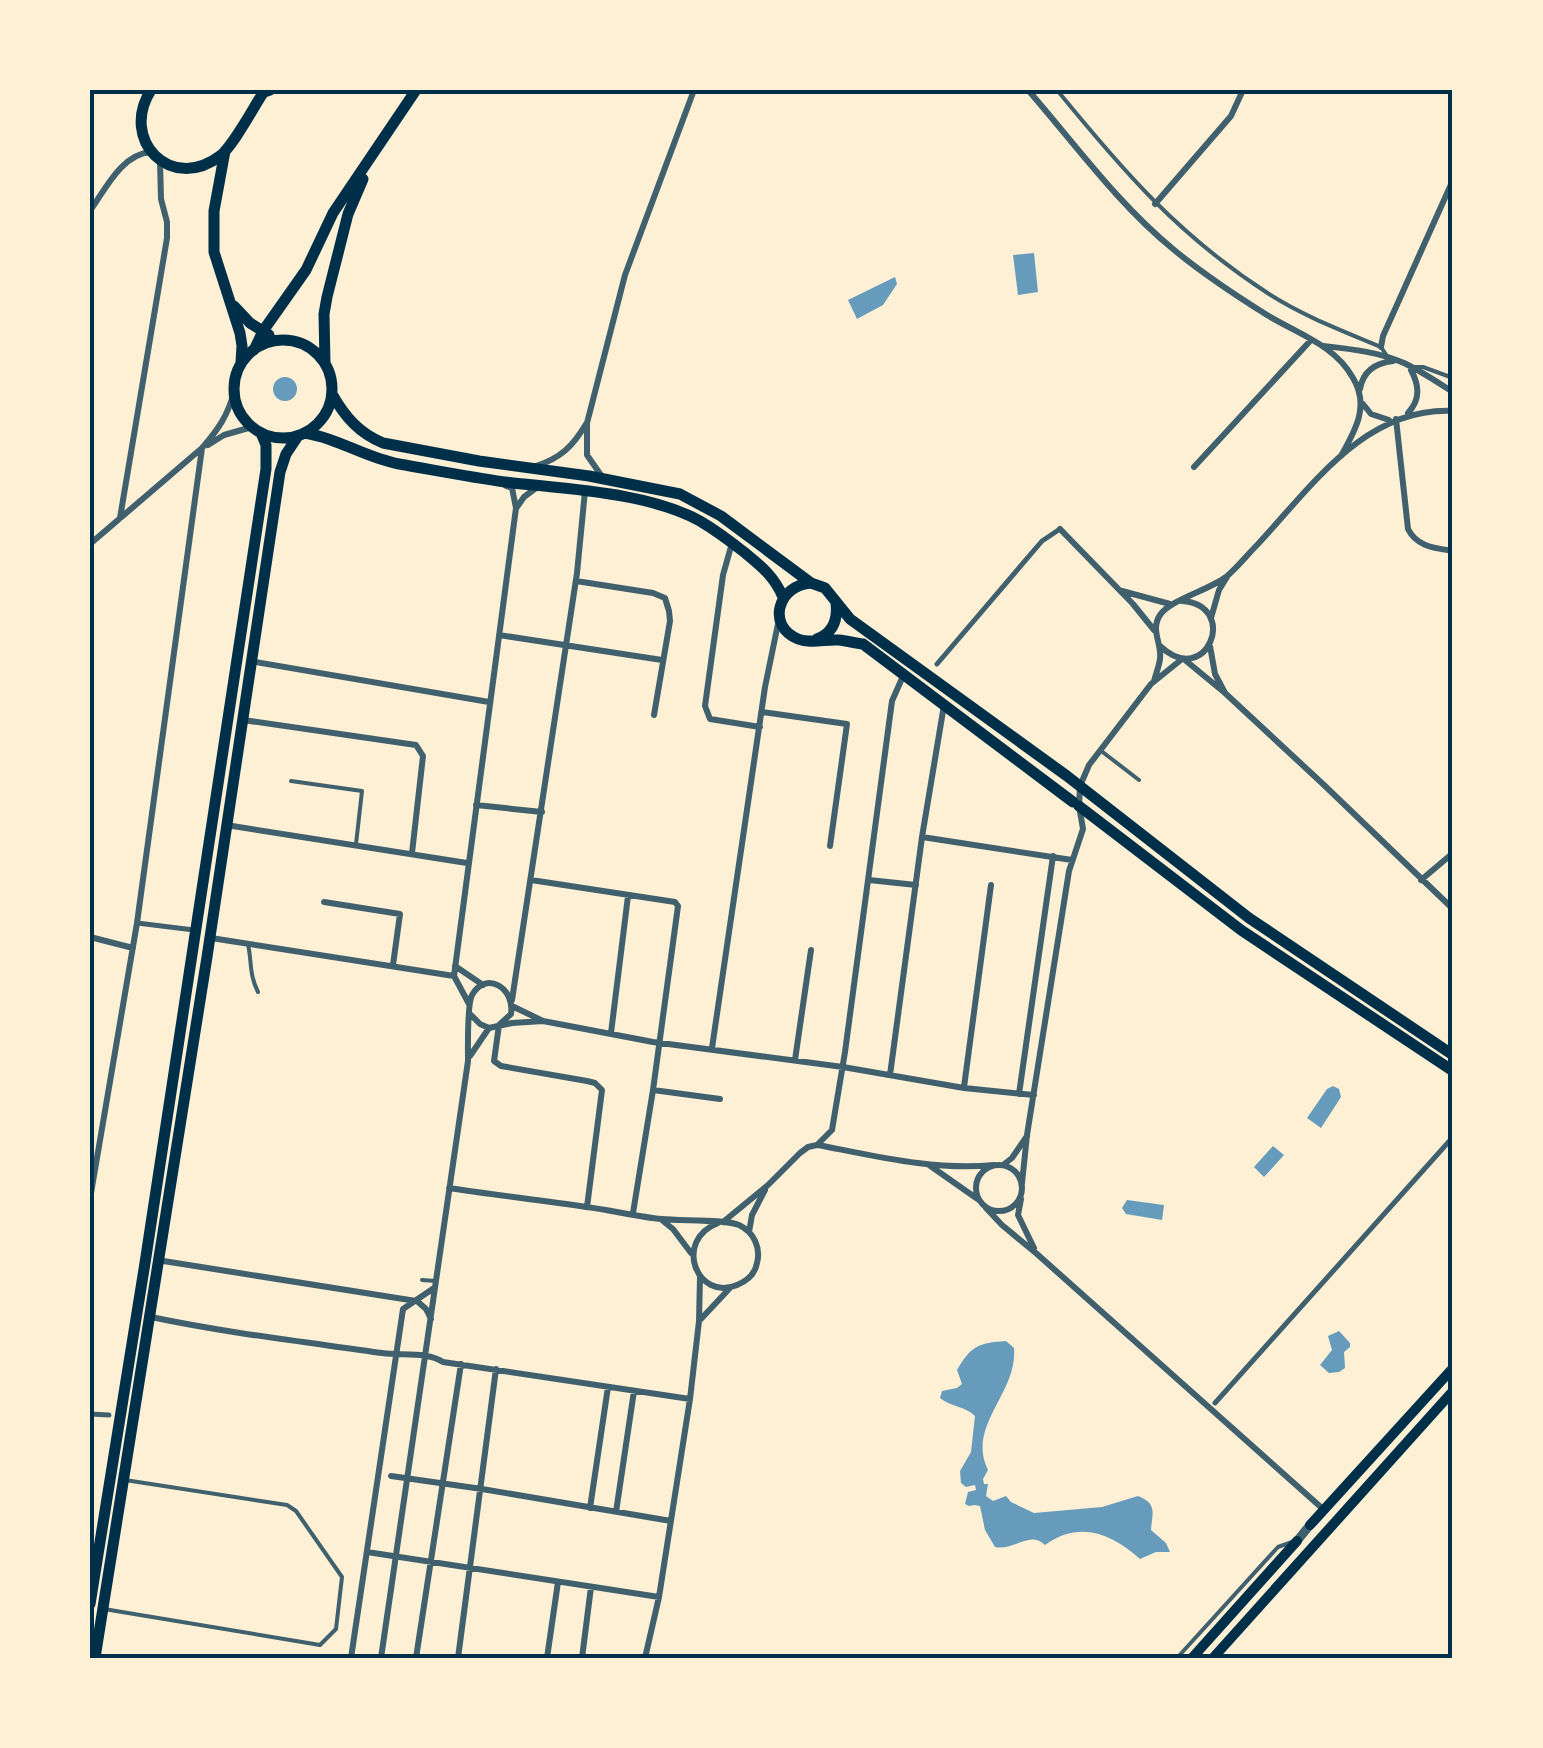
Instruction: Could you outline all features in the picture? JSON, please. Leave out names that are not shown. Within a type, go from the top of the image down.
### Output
[{"type":"main road","points":[[151,90],[142,106],[140,126],[156,156],[169,166],[180,168],[218,158],[226,151],[266,91]]},
{"type":"main road","points":[[240,366],[306,270],[332,213],[416,90]]},
{"type":"main road","points":[[95,1658],[96,1606],[145,1263],[266,470],[266,446],[237,405],[235,378],[242,346],[214,252],[216,198],[226,151]]},
{"type":"main road","points":[[325,364],[327,297],[348,214],[373,155]]},
{"type":"main road","points":[[199,165],[212,179],[216,198]]},
{"type":"main road","points":[[229,300],[250,323],[277,340]]},
{"type":"main road","points":[[96,1606],[124,1480],[282,465],[301,435],[323,418],[332,394],[325,364],[309,348],[277,340],[254,350]]},
{"type":"main road","points":[[332,394],[352,424],[383,443],[604,478],[680,494],[704,506],[812,583],[825,588],[850,619],[1080,786],[1249,918],[1453,1055]]},
{"type":"main road","points":[[256,430],[279,438],[324,437],[378,459],[638,500],[698,520],[732,542],[776,581],[783,598],[780,615],[787,632],[794,637],[863,644],[1241,930],[1453,1071]]},
{"type":"main road","points":[[282,465],[300,446],[324,437]]},
{"type":"main road","points":[[783,598],[795,586],[812,583]]},
{"type":"main road","points":[[813,640],[822,637],[835,622],[836,603]]},
{"type":"main road","points":[[1310,1525],[1453,1368]]},
{"type":"main road","points":[[1212,1658],[1453,1390]]},
{"type":"main road","points":[[1192,1658],[1296,1541]]},
{"type":"street","points":[[604,478],[587,455],[587,423],[624,275],[694,90]]},
{"type":"street","points":[[1028,90],[1112,189],[1166,243],[1245,301],[1342,362],[1364,407],[1372,414],[1397,419],[1431,411],[1453,411]]},
{"type":"street","points":[[1155,204],[1231,116],[1243,90]]},
{"type":"street","points":[[90,210],[130,159],[139,153],[156,156],[167,238],[120,518]]},
{"type":"street","points":[[1381,347],[1384,332],[1453,180]]},
{"type":"street","points":[[1194,466],[1311,340]]},
{"type":"street","points":[[1322,346],[1392,359],[1453,392]]},
{"type":"street","points":[[1340,456],[1358,423],[1360,384],[1368,370],[1392,359]]},
{"type":"street","points":[[1158,642],[1170,656],[1183,659],[1198,656],[1210,644],[1215,600],[1228,576],[1340,456],[1374,430],[1413,408],[1418,390],[1410,368]]},
{"type":"street","points":[[90,544],[202,448],[219,430],[234,392]]},
{"type":"street","points":[[1397,419],[1408,529],[1420,544],[1453,551]]},
{"type":"street","points":[[532,467],[558,458],[587,423]]},
{"type":"street","points":[[202,448],[224,435],[256,430]]},
{"type":"street","points":[[90,1199],[134,948],[202,448]]},
{"type":"street","points":[[382,1658],[468,1060],[470,1004],[454,976],[454,965],[516,508],[512,488],[494,480]]},
{"type":"street","points":[[516,508],[540,486]]},
{"type":"street","points":[[585,492],[576,582],[511,1014],[500,1026],[494,1061],[501,1066],[596,1083],[602,1090],[587,1207]]},
{"type":"street","points":[[937,664],[1042,541],[1060,529],[1155,632]]},
{"type":"street","points":[[732,542],[723,575],[704,706],[710,719],[760,727]]},
{"type":"street","points":[[1154,681],[1160,657],[1156,622],[1163,610],[1228,576]]},
{"type":"street","points":[[576,582],[666,598],[670,621],[654,715]]},
{"type":"street","points":[[1121,591],[1170,604]]},
{"type":"street","points":[[1181,601],[1203,607],[1211,618]]},
{"type":"street","points":[[712,1048],[780,615]]},
{"type":"street","points":[[499,635],[662,660]]},
{"type":"street","points":[[772,650],[794,637]]},
{"type":"street","points":[[1210,644],[1225,694]]},
{"type":"street","points":[[1037,1254],[1018,1214],[1068,871],[1084,829],[1076,804],[1080,786],[1089,765],[1154,681],[1183,659]]},
{"type":"street","points":[[1183,659],[1324,785],[1453,909]]},
{"type":"street","points":[[250,661],[489,702]]},
{"type":"street","points":[[838,1149],[832,1140],[832,1130],[892,701],[905,674]]},
{"type":"street","points":[[890,1075],[944,704]]},
{"type":"street","points":[[762,712],[847,724],[830,846]]},
{"type":"street","points":[[242,720],[416,745],[423,756],[412,853]]},
{"type":"street","points":[[476,805],[542,812]]},
{"type":"street","points":[[1084,829],[1102,824]]},
{"type":"street","points":[[226,825],[467,863]]},
{"type":"street","points":[[922,837],[1072,860]]},
{"type":"street","points":[[1421,880],[1453,852]]},
{"type":"street","points":[[1019,1094],[1053,856]]},
{"type":"street","points":[[531,880],[675,902],[678,906],[633,1214]]},
{"type":"street","points":[[869,880],[916,885]]},
{"type":"street","points":[[964,1088],[991,885]]},
{"type":"street","points":[[611,1034],[628,896]]},
{"type":"street","points":[[324,902],[400,914],[393,965]]},
{"type":"street","points":[[137,922],[195,930]]},
{"type":"street","points":[[90,937],[134,948]]},
{"type":"street","points":[[209,938],[454,976]]},
{"type":"street","points":[[795,1060],[811,950]]},
{"type":"street","points":[[454,965],[483,985],[500,986],[508,992],[512,1003],[543,1021]]},
{"type":"street","points":[[470,1004],[475,990],[483,985]]},
{"type":"street","points":[[471,1014],[489,1028],[543,1021],[964,1088],[1034,1095]]},
{"type":"street","points":[[468,1060],[489,1028]]},
{"type":"street","points":[[652,1090],[720,1100]]},
{"type":"street","points":[[817,1145],[832,1130]]},
{"type":"street","points":[[979,1200],[978,1179],[987,1168],[1012,1158],[1027,1135]]},
{"type":"street","points":[[1215,1403],[1453,1137]]},
{"type":"street","points":[[692,1254],[701,1232],[721,1222],[768,1185],[800,1153],[817,1145],[928,1164],[998,1165],[1015,1171],[1022,1183]]},
{"type":"street","points":[[928,1164],[979,1200],[1002,1225],[1324,1510]]},
{"type":"street","points":[[749,1232],[752,1215],[768,1185]]},
{"type":"street","points":[[448,1188],[660,1219],[734,1223],[749,1232],[758,1250],[754,1270],[730,1288],[699,1321]]},
{"type":"street","points":[[986,1208],[1006,1211],[1021,1199]]},
{"type":"street","points":[[660,1219],[692,1254],[700,1276],[708,1283],[730,1288]]},
{"type":"street","points":[[145,1263],[159,1260],[417,1301],[431,1319]]},
{"type":"street","points":[[645,1658],[659,1597],[690,1399],[700,1276]]},
{"type":"street","points":[[351,1658],[403,1308],[435,1284]]},
{"type":"street","points":[[150,1317],[394,1355],[426,1355],[443,1362],[690,1399]]},
{"type":"street","points":[[416,1658],[460,1364]]},
{"type":"street","points":[[458,1658],[496,1369]]},
{"type":"street","points":[[590,1508],[608,1387]]},
{"type":"street","points":[[616,1512],[634,1391]]},
{"type":"street","points":[[90,1414],[109,1415]]},
{"type":"street","points":[[391,1476],[671,1521]]},
{"type":"street","points":[[1296,1541],[1310,1525]]},
{"type":"street","points":[[367,1552],[659,1597]]},
{"type":"street","points":[[547,1658],[558,1582]]},
{"type":"street","points":[[582,1658],[591,1587]]},
{"type":"lane","points":[[1057,90],[1155,204],[1195,241],[1271,296],[1381,347],[1392,359]]},
{"type":"lane","points":[[1410,368],[1423,367],[1453,378]]},
{"type":"lane","points":[[1100,750],[1139,780]]},
{"type":"lane","points":[[291,781],[362,791],[356,844]]},
{"type":"lane","points":[[248,944],[251,979],[258,992]]},
{"type":"lane","points":[[422,1280],[435,1284]]},
{"type":"lane","points":[[96,1606],[320,1645],[336,1630],[342,1576],[296,1511],[287,1505],[124,1480]]},
{"type":"lane","points":[[1178,1658],[1278,1547],[1296,1541]]},
{"type":"water","points":[[1034,253],[1038,292],[1018,295],[1013,255]]},
{"type":"water","points":[[895,277],[897,284],[883,305],[857,319],[848,300]]},
{"type":"water","points":[[285,377],[297,389],[285,401],[273,389]]},
{"type":"water","points":[[1333,1086],[1339,1089],[1341,1097],[1321,1128],[1307,1118]]},
{"type":"water","points":[[1273,1146],[1284,1155],[1264,1177],[1254,1167]]},
{"type":"water","points":[[1127,1200],[1164,1205],[1162,1220],[1126,1214],[1122,1208]]},
{"type":"water","points":[[1339,1331],[1350,1343],[1344,1352],[1345,1368],[1329,1373],[1320,1365],[1332,1350],[1328,1336]]},
{"type":"water","points":[[1006,1341],[1014,1348],[1013,1364],[983,1439],[988,1470],[983,1479],[988,1484],[986,1496],[993,1501],[1006,1496],[1034,1513],[1102,1507],[1138,1496],[1151,1506],[1151,1530],[1170,1552],[1156,1552],[1140,1559],[1107,1537],[1083,1532],[1058,1537],[1045,1545],[1028,1540],[995,1547],[985,1530],[980,1506],[965,1504],[968,1492],[976,1490],[975,1485],[966,1487],[961,1483],[960,1471],[971,1452],[975,1416],[940,1398],[942,1391],[962,1384],[957,1370],[971,1351]]}]
